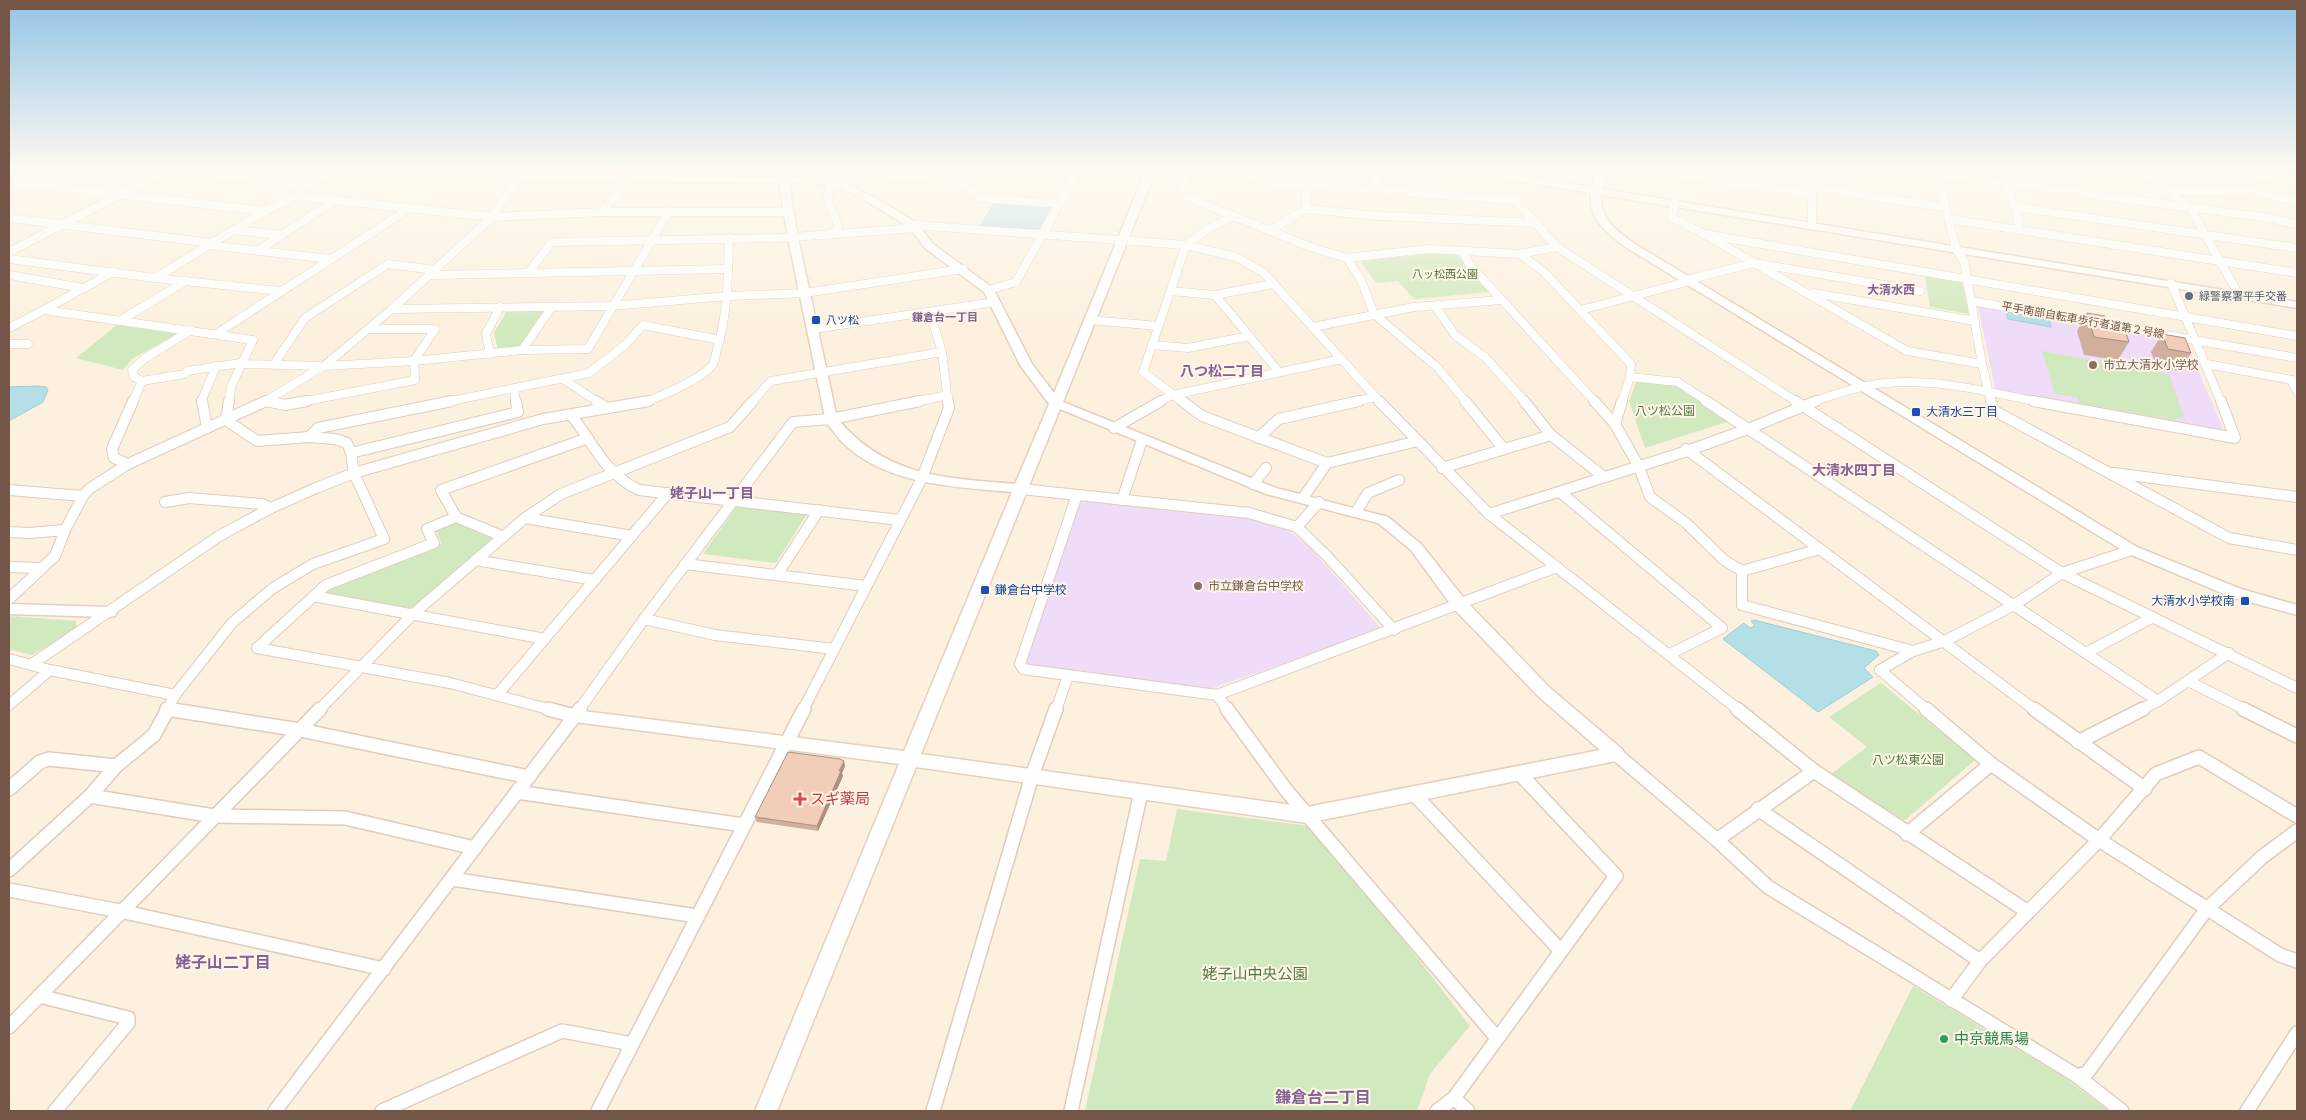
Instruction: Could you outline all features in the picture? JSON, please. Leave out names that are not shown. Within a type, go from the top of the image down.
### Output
[{"type":"street","points":[[46,222],[330,259]]},
{"type":"street","points":[[9,252],[64,222]]},
{"type":"street","points":[[155,278],[247,222]]},
{"type":"street","points":[[257,251],[301,222]]},
{"type":"street","points":[[216,334],[388,222]]},
{"type":"street","points":[[9,598],[55,556],[65,530],[83,496],[103,478],[128,464],[266,401],[324,366],[392,309],[486,222]]},
{"type":"street","points":[[191,330],[144,359],[132,370],[134,377],[142,381],[185,374],[187,370],[241,364],[324,366],[414,361],[522,350],[588,349],[663,222]]},
{"type":"street","points":[[791,222],[831,419],[850,442],[885,464],[922,478],[1249,513],[1275,519],[1297,528],[1327,556],[1394,630]]},
{"type":"street","points":[[831,235],[838,226],[837,222]]},
{"type":"street","points":[[909,222],[915,226],[929,246],[963,269],[989,290],[1026,365],[1056,404],[1271,491],[1383,520],[1416,547],[1460,605],[1545,693],[1717,840],[1768,887],[2077,1076],[2122,1111]]},
{"type":"street","points":[[989,290],[1016,282],[1051,222]]},
{"type":"street","points":[[766,1111],[1130,222]]},
{"type":"street","points":[[1221,222],[1206,230],[1186,246],[1143,372],[1202,416],[1327,462],[1418,441]]},
{"type":"street","points":[[1249,222],[1347,258],[1429,249],[1519,254],[1557,248]]},
{"type":"street","points":[[1269,231],[1284,222]]},
{"type":"street","points":[[1520,222],[1536,223],[1557,248],[2062,572],[2297,688]]},
{"type":"street","points":[[1603,222],[1631,246],[2132,550],[2236,593],[2297,610]]},
{"type":"street","points":[[1681,222],[1907,351],[1982,364]]},
{"type":"street","points":[[1795,222],[2297,305]]},
{"type":"street","points":[[1950,222],[1956,249],[1964,261],[1982,364],[1993,410],[2229,538],[2297,550]]},
{"type":"street","points":[[1972,222],[2297,273]]},
{"type":"street","points":[[2019,222],[2020,229]]},
{"type":"street","points":[[2126,222],[2297,248]]},
{"type":"street","points":[[2199,222],[2239,294]]},
{"type":"street","points":[[528,273],[552,242],[793,238],[915,226],[1045,234],[1186,246],[1217,250],[1244,259],[1263,272],[1375,397],[1442,468],[1489,514],[1670,654],[1814,771],[2028,912]]},
{"type":"street","points":[[234,230],[281,235]]},
{"type":"street","points":[[1704,234],[2297,336]]},
{"type":"street","points":[[32,664],[219,536],[271,508],[354,473],[543,419],[572,416],[646,402],[675,390],[703,373],[713,364],[720,340],[728,296],[729,238]]},
{"type":"street","points":[[1464,252],[1468,264],[1615,424],[1639,467],[1650,497],[1686,523],[1724,560],[1742,571],[1820,549]]},
{"type":"street","points":[[1519,254],[1543,271],[1631,364],[1630,377],[1615,424]]},
{"type":"street","points":[[1347,258],[1361,280],[1374,314],[1438,368],[1504,448]]},
{"type":"street","points":[[9,259],[155,278],[281,291]]},
{"type":"street","points":[[9,274],[32,262]]},
{"type":"street","points":[[1581,310],[1754,263],[1920,291]]},
{"type":"street","points":[[274,364],[305,318],[388,264],[432,272],[528,273],[728,269]]},
{"type":"street","points":[[392,309],[612,306],[728,296],[805,293],[963,269]]},
{"type":"street","points":[[9,328],[113,272]]},
{"type":"street","points":[[9,274],[83,288]]},
{"type":"street","points":[[121,320],[186,281]]},
{"type":"street","points":[[1489,514],[1639,467],[1747,429],[1803,406],[1863,386],[1894,382],[1920,383],[1990,393],[2235,438],[2207,364],[2171,283]]},
{"type":"street","points":[[1170,291],[1215,294],[1273,284]]},
{"type":"street","points":[[1806,292],[1974,321]]},
{"type":"street","points":[[1215,294],[1279,372]]},
{"type":"street","points":[[1313,327],[1414,307],[1501,300]]},
{"type":"street","name":"平手南部自転車歩行者道第２号線","points":[[1971,301],[2297,358]]},
{"type":"street","points":[[813,329],[995,302]]},
{"type":"street","points":[[1434,306],[1455,335],[1486,358],[1510,382],[1551,435],[1604,477]]},
{"type":"street","points":[[522,350],[552,307]]},
{"type":"street","points":[[490,354],[486,334],[500,308]]},
{"type":"street","points":[[44,310],[253,340],[232,387],[226,420]]},
{"type":"street","points":[[598,1111],[922,478],[949,408],[942,352],[930,312]]},
{"type":"street","points":[[1090,320],[1158,326]]},
{"type":"street","points":[[310,437],[318,428],[589,373],[619,351],[643,325],[720,340]]},
{"type":"street","points":[[266,401],[285,405],[415,380],[414,361],[435,329],[369,329]]},
{"type":"street","points":[[1152,345],[1188,348],[1249,336]]},
{"type":"street","points":[[9,344],[28,344]]},
{"type":"street","points":[[9,1027],[120,911],[413,614],[525,518],[561,494],[730,427],[771,381],[942,352]]},
{"type":"street","points":[[1114,428],[1173,395],[1342,359]]},
{"type":"street","points":[[2207,364],[2294,380],[2297,391]]},
{"type":"street","points":[[207,428],[201,402],[216,366]]},
{"type":"street","points":[[1630,377],[1678,382],[2158,701]]},
{"type":"street","points":[[563,379],[607,408]]},
{"type":"street","points":[[128,464],[114,458],[112,449],[142,381]]},
{"type":"street","points":[[351,453],[518,412],[514,389]]},
{"type":"street","points":[[275,1111],[575,716],[644,619],[793,422],[831,419],[948,395]]},
{"type":"street","points":[[1258,438],[1279,419],[1375,397]]},
{"type":"street","points":[[572,416],[611,473],[626,486],[639,490],[900,520]]},
{"type":"street","points":[[9,870],[90,796],[116,766],[154,735],[175,695],[232,623],[273,588],[313,564],[384,539],[354,473],[351,453],[347,444],[335,439],[310,437],[257,441],[226,420]]},
{"type":"street","points":[[1442,468],[1551,435]]},
{"type":"street","points":[[502,536],[456,517],[441,490],[588,438]]},
{"type":"street","points":[[1122,500],[1142,440]]},
{"type":"street","points":[[1686,449],[2078,742],[2145,789]]},
{"type":"street","points":[[1297,528],[1327,462]]},
{"type":"street","points":[[1253,484],[1266,468]]},
{"type":"street","points":[[2108,472],[2297,497]]},
{"type":"street","points":[[1356,512],[1368,493],[1399,480]]},
{"type":"street","points":[[9,490],[83,496]]},
{"type":"street","points":[[1560,492],[1722,628],[1670,654]]},
{"type":"street","points":[[498,694],[668,493]]},
{"type":"street","points":[[1077,496],[1020,664],[1023,669],[1216,695],[1394,630],[1556,567]]},
{"type":"street","points":[[166,502],[189,498],[262,504],[271,508]]},
{"type":"street","points":[[777,575],[819,510]]},
{"type":"street","points":[[456,517],[427,529],[434,543],[326,585],[257,648],[450,683],[498,694],[575,716],[910,759],[1307,815],[1616,754]]},
{"type":"street","points":[[525,518],[632,536]]},
{"type":"street","points":[[9,532],[30,533],[65,530]]},
{"type":"street","points":[[2132,550],[2062,572],[2014,605],[1944,641],[1913,651],[1880,670],[1991,764],[2099,840],[2206,910],[2280,955],[2297,961]]},
{"type":"street","points":[[475,560],[595,580]]},
{"type":"street","points":[[685,564],[866,586]]},
{"type":"street","points":[[9,567],[41,568]]},
{"type":"street","points":[[1742,571],[1742,606],[1913,651]]},
{"type":"street","points":[[313,596],[545,639]]},
{"type":"street","points":[[9,609],[109,612]]},
{"type":"street","points":[[2086,653],[2153,617]]},
{"type":"street","points":[[644,619],[715,635],[834,649]]},
{"type":"street","points":[[2078,742],[2158,701],[2229,653]]},
{"type":"street","points":[[9,659],[50,670],[175,695]]},
{"type":"street","points":[[9,706],[50,670]]},
{"type":"street","points":[[932,1111],[1032,776],[1068,676]]},
{"type":"street","points":[[2188,680],[2297,736]]},
{"type":"street","points":[[1216,695],[1286,790],[1498,1038]]},
{"type":"street","points":[[167,709],[300,730],[529,777]]},
{"type":"street","points":[[1951,1000],[1980,961],[2099,840],[2156,774],[2199,756],[2297,816]]},
{"type":"street","points":[[9,789],[40,762],[49,759],[116,766]]},
{"type":"street","points":[[1907,834],[1991,764]]},
{"type":"street","points":[[1717,840],[1814,771]]},
{"type":"street","points":[[1437,1111],[1454,1098],[1616,876],[1519,773]]},
{"type":"street","points":[[517,792],[744,825]]},
{"type":"street","points":[[1071,1111],[1141,792]]},
{"type":"street","points":[[1414,794],[1561,951]]},
{"type":"street","points":[[90,796],[214,816],[345,818],[475,848]]},
{"type":"street","points":[[1758,809],[1980,961]]},
{"type":"street","points":[[2077,1076],[2087,1073],[2206,910],[2262,857],[2297,831]]},
{"type":"street","points":[[452,878],[697,916]]},
{"type":"street","points":[[9,890],[120,911],[384,969]]},
{"type":"street","points":[[38,996],[128,1018],[128,1023],[55,1111]]},
{"type":"street","points":[[382,1111],[562,1031],[632,1044]]},
{"type":"street","points":[[2247,1111],[2297,1033]]},
{"type":"street","points":[[1454,1098],[1468,1111]]},
{"type":"shaded area","name":"市立大清水小学校","points":[[1978,306],[2186,342],[2223,428],[2216,430],[2000,391],[1995,388]]},
{"type":"shaded area","name":"市立鎌倉台中学校","points":[[1084,501],[1255,519],[1272,524],[1291,533],[1308,545],[1380,627],[1377,631],[1210,689],[1029,667],[1026,662],[1078,504]]},
{"type":"green space","name":"八ッ松西公園","points":[[1454,251],[1490,292],[1414,299],[1398,281],[1376,283],[1361,261]]},
{"type":"green space","points":[[1925,275],[1962,281],[1969,314],[1930,307]]},
{"type":"green space","points":[[507,311],[543,311],[519,348],[498,350],[494,333]]},
{"type":"green space","points":[[117,325],[177,334],[132,359],[123,370],[76,358]]},
{"type":"green space","points":[[2042,351],[2169,374],[2184,417],[2173,420],[2079,403],[2077,397],[2055,394]]},
{"type":"green space","name":"八ツ松公園","points":[[1638,378],[1673,380],[1730,421],[1645,448],[1629,401]]},
{"type":"green space","points":[[737,506],[807,514],[776,563],[703,554]]},
{"type":"green space","points":[[454,522],[493,539],[415,609],[322,593],[331,586],[442,544],[436,530]]},
{"type":"green space","points":[[9,616],[76,621],[77,629],[32,655],[12,650],[9,652]]},
{"type":"green space","name":"八ツ松東公園","points":[[1881,683],[1975,760],[1904,821],[1831,774],[1867,747],[1829,717]]},
{"type":"green space","name":"姥子山中央公園","points":[[1177,809],[1316,827],[1470,1026],[1430,1074],[1417,1111],[1085,1111],[1140,859],[1166,861]]},
{"type":"green space","name":"中京競馬場","points":[[1913,986],[2065,1078],[2109,1111],[1850,1111]]},
{"type":"water","points":[[983,222],[1042,222],[1039,229],[979,228]]},
{"type":"water","points":[[2006,312],[2049,319],[2051,327],[2008,319]]},
{"type":"water","points":[[9,387],[46,387],[48,390],[43,402],[9,421]]},
{"type":"water","points":[[1754,620],[1876,651],[1879,655],[1864,668],[1873,677],[1818,712],[1723,639],[1744,623],[1750,628],[1755,626],[1751,621]]},
{"type":"building","points":[[2087,313],[2105,316],[2108,325],[2124,328],[2129,342],[2094,337]]},
{"type":"building","points":[[2162,334],[2185,338],[2191,353],[2168,349]]},
{"type":"building","name":"スギ薬局","points":[[788,752],[844,761],[817,826],[755,817]]},
{"type":"place","name":"緑警察署平手交番","points":[[2189,296]]},
{"type":"place","name":"八ツ松","points":[[816,320]]},
{"type":"place","name":"市立大清水小学校","points":[[2093,365]]},
{"type":"place","name":"大清水三丁目","points":[[1916,412]]},
{"type":"place","name":"市立鎌倉台中学校","points":[[1198,586]]},
{"type":"place","name":"鎌倉台中学校","points":[[985,590]]},
{"type":"place","name":"大清水小学校南","points":[[2245,601]]},
{"type":"place","name":"スギ薬局","points":[[800,799]]},
{"type":"place","name":"中京競馬場","points":[[1944,1039]]},
{"type":"district","name":"大清水西","points":[[1891,290]]},
{"type":"district","name":"鎌倉台一丁目","points":[[945,317]]},
{"type":"district","name":"八つ松二丁目","points":[[1222,371]]},
{"type":"district","name":"大清水四丁目","points":[[1854,470]]},
{"type":"district","name":"姥子山一丁目","points":[[712,493]]},
{"type":"district","name":"姥子山二丁目","points":[[223,962]]},
{"type":"district","name":"鎌倉台二丁目","points":[[1323,1097]]}]
